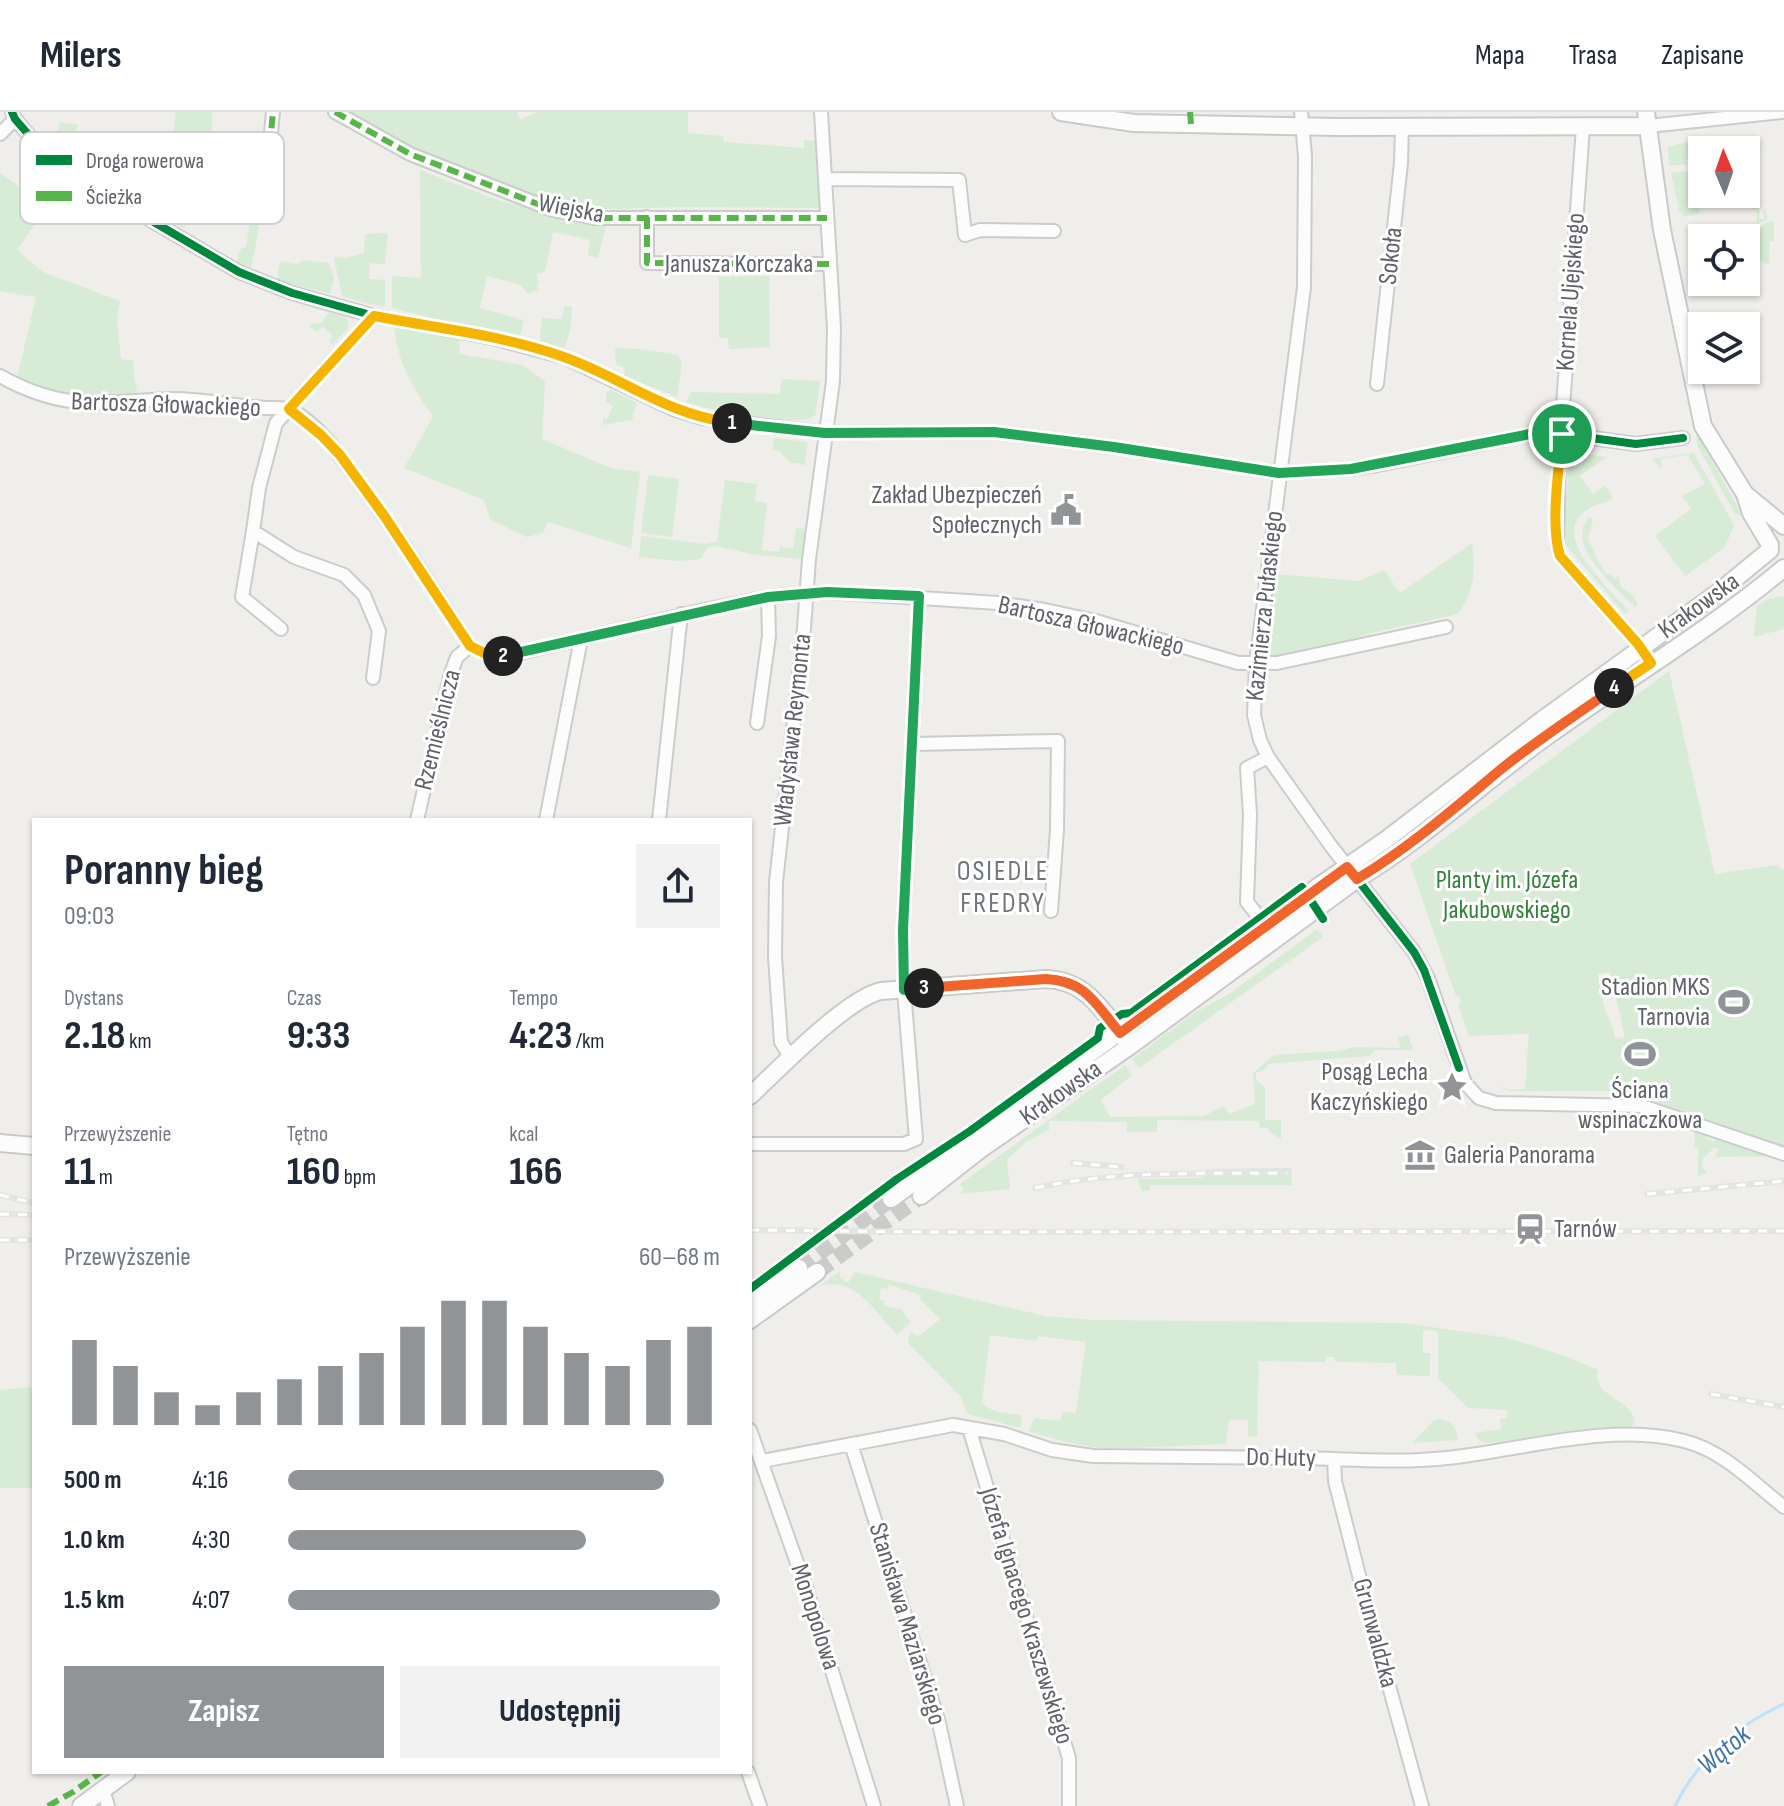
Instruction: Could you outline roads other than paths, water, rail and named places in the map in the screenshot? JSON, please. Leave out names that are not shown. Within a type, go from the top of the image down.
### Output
[{"type":"street","points":[[271,132],[273,112]]},
{"type":"street","name":"Wiejska","points":[[335,112],[410,154],[553,210],[595,218],[827,218]]},
{"type":"street","name":"Władysława Reymonta","points":[[791,1058],[781,1042],[775,957],[776,882],[809,559],[833,368],[834,328],[821,112]]},
{"type":"street","points":[[1061,112],[1104,115],[1134,123],[1302,119],[1402,127],[1782,112]]},
{"type":"street","points":[[0,134],[13,116],[27,132]]},
{"type":"street","name":"Kazimierza Pułaskiego","points":[[1302,119],[1305,156],[1304,287],[1256,664],[1254,715],[1260,740],[1268,757],[1352,873],[1414,952],[1424,970],[1459,1068],[1473,1093],[1487,1101],[1642,1106],[1784,1154]]},
{"type":"street","points":[[1647,119],[1662,230],[1703,426],[1745,494],[1751,513],[1770,548],[1784,566]]},
{"type":"street","name":"Kornela Ujejskiego","points":[[1578,122],[1557,546],[1560,556],[1641,647],[1651,663]]},
{"type":"street","name":"Sokoła","points":[[1377,384],[1401,163],[1402,127]]},
{"type":"street","points":[[825,179],[959,180],[965,235],[980,230],[1054,231]]},
{"type":"street","name":"Janusza Korczaka","points":[[647,217],[647,263],[829,264]]},
{"type":"street","points":[[157,224],[239,272],[292,293],[374,316],[531,347],[564,357],[673,409],[702,418],[825,433],[994,432],[1279,473],[1351,469],[1530,434],[1562,434],[1636,444],[1683,438]]},
{"type":"street","points":[[281,629],[242,597],[259,488],[276,423],[374,316]]},
{"type":"street","name":"Bartosza Głowackiego","points":[[0,376],[24,390],[83,404],[174,399],[245,408],[289,409],[340,455],[470,646],[488,655],[501,656],[768,597],[841,592],[919,596],[1045,610],[1096,621],[1238,663],[1285,661],[1446,627]]},
{"type":"street","points":[[1745,494],[1784,527]]},
{"type":"street","name":"Krakowska","points":[[921,1196],[1125,1040],[1352,873],[1387,839],[1720,591],[1770,548],[1775,533],[1784,527]]},
{"type":"street","points":[[253,531],[294,557],[344,575],[364,595],[379,631],[373,678]]},
{"type":"street","name":"Krakowska","points":[[891,1199],[1125,1040],[1265,925],[1352,873],[1396,854],[1459,807],[1495,774],[1784,566]]},
{"type":"street","points":[[752,1144],[904,1144],[916,1139],[904,990],[903,930],[919,596]]},
{"type":"street","points":[[757,723],[769,636],[768,597]]},
{"type":"street","points":[[659,818],[681,614]]},
{"type":"street","points":[[546,818],[581,639]]},
{"type":"street","name":"Rzemieślnicza","points":[[417,818],[451,673],[457,657],[470,646]]},
{"type":"street","points":[[913,744],[1058,741],[1057,830],[1051,911]]},
{"type":"street","points":[[1265,925],[1247,902],[1250,815],[1247,768],[1268,757]]},
{"type":"street","points":[[752,1094],[868,994],[1064,980],[1090,995],[1125,1040]]},
{"type":"street","points":[[0,1143],[32,1146]]},
{"type":"street","points":[[752,1303],[799,1268]]},
{"type":"street","points":[[752,1319],[817,1272]]},
{"type":"street","name":"Do Huty","points":[[762,1461],[953,1425],[1004,1434],[1052,1450],[1093,1456],[1420,1460],[1614,1436],[1653,1435],[1708,1450],[1742,1471],[1784,1507]]},
{"type":"street","name":"Józefa Ignacego Kraszewskiego","points":[[969,1428],[1069,1758],[1069,1806]]},
{"type":"street","name":"Monopolowa","points":[[752,1435],[807,1591],[874,1806]]},
{"type":"street","name":"Stanisława Maziarskiego","points":[[851,1444],[939,1723],[957,1806]]},
{"type":"street","name":"Grunwaldzka","points":[[1334,1459],[1335,1481],[1422,1806]]},
{"type":"street","points":[[81,1806],[105,1798],[125,1774]]},
{"type":"street","points":[[749,1774],[760,1806]]},
{"type":"waterway","name":"Wątok","points":[[1675,1806],[1695,1774],[1720,1746],[1751,1722],[1784,1704]]},
{"type":"tunnel","points":[[817,1272],[921,1196]]},
{"type":"tunnel","points":[[799,1268],[891,1199]]},
{"type":"railway","points":[[1073,1163],[1122,1167]]},
{"type":"railway","points":[[1035,1188],[1129,1176],[1287,1173]]},
{"type":"railway","points":[[1647,1194],[1784,1181]]},
{"type":"railway","points":[[0,1195],[32,1203]]},
{"type":"railway","points":[[0,1214],[32,1215]]},
{"type":"railway","points":[[752,1230],[1784,1231]]},
{"type":"railway","points":[[0,1240],[32,1240]]},
{"type":"railway","points":[[1711,1394],[1784,1407]]},
{"type":"place","name":"Zakład Ubezpieczeń Społecznych","points":[[1066,510]]},
{"type":"place","name":"Stadion MKS Tarnovia","points":[[1734,1002]]},
{"type":"place","name":"Ściana wspinaczkowa","points":[[1640,1054]]},
{"type":"place","name":"Posąg Lecha Kaczyńskiego","points":[[1452,1087]]},
{"type":"place","name":"Galeria Panorama","points":[[1420,1155]]},
{"type":"place","name":"Tarnów","points":[[1530,1229]]},
{"type":"district","name":"OSIEDLE FREDRY","points":[[1003,887]]},
{"type":"park label","name":"Planty im. Józefa Jakubowskiego","points":[[1507,895]]}]
